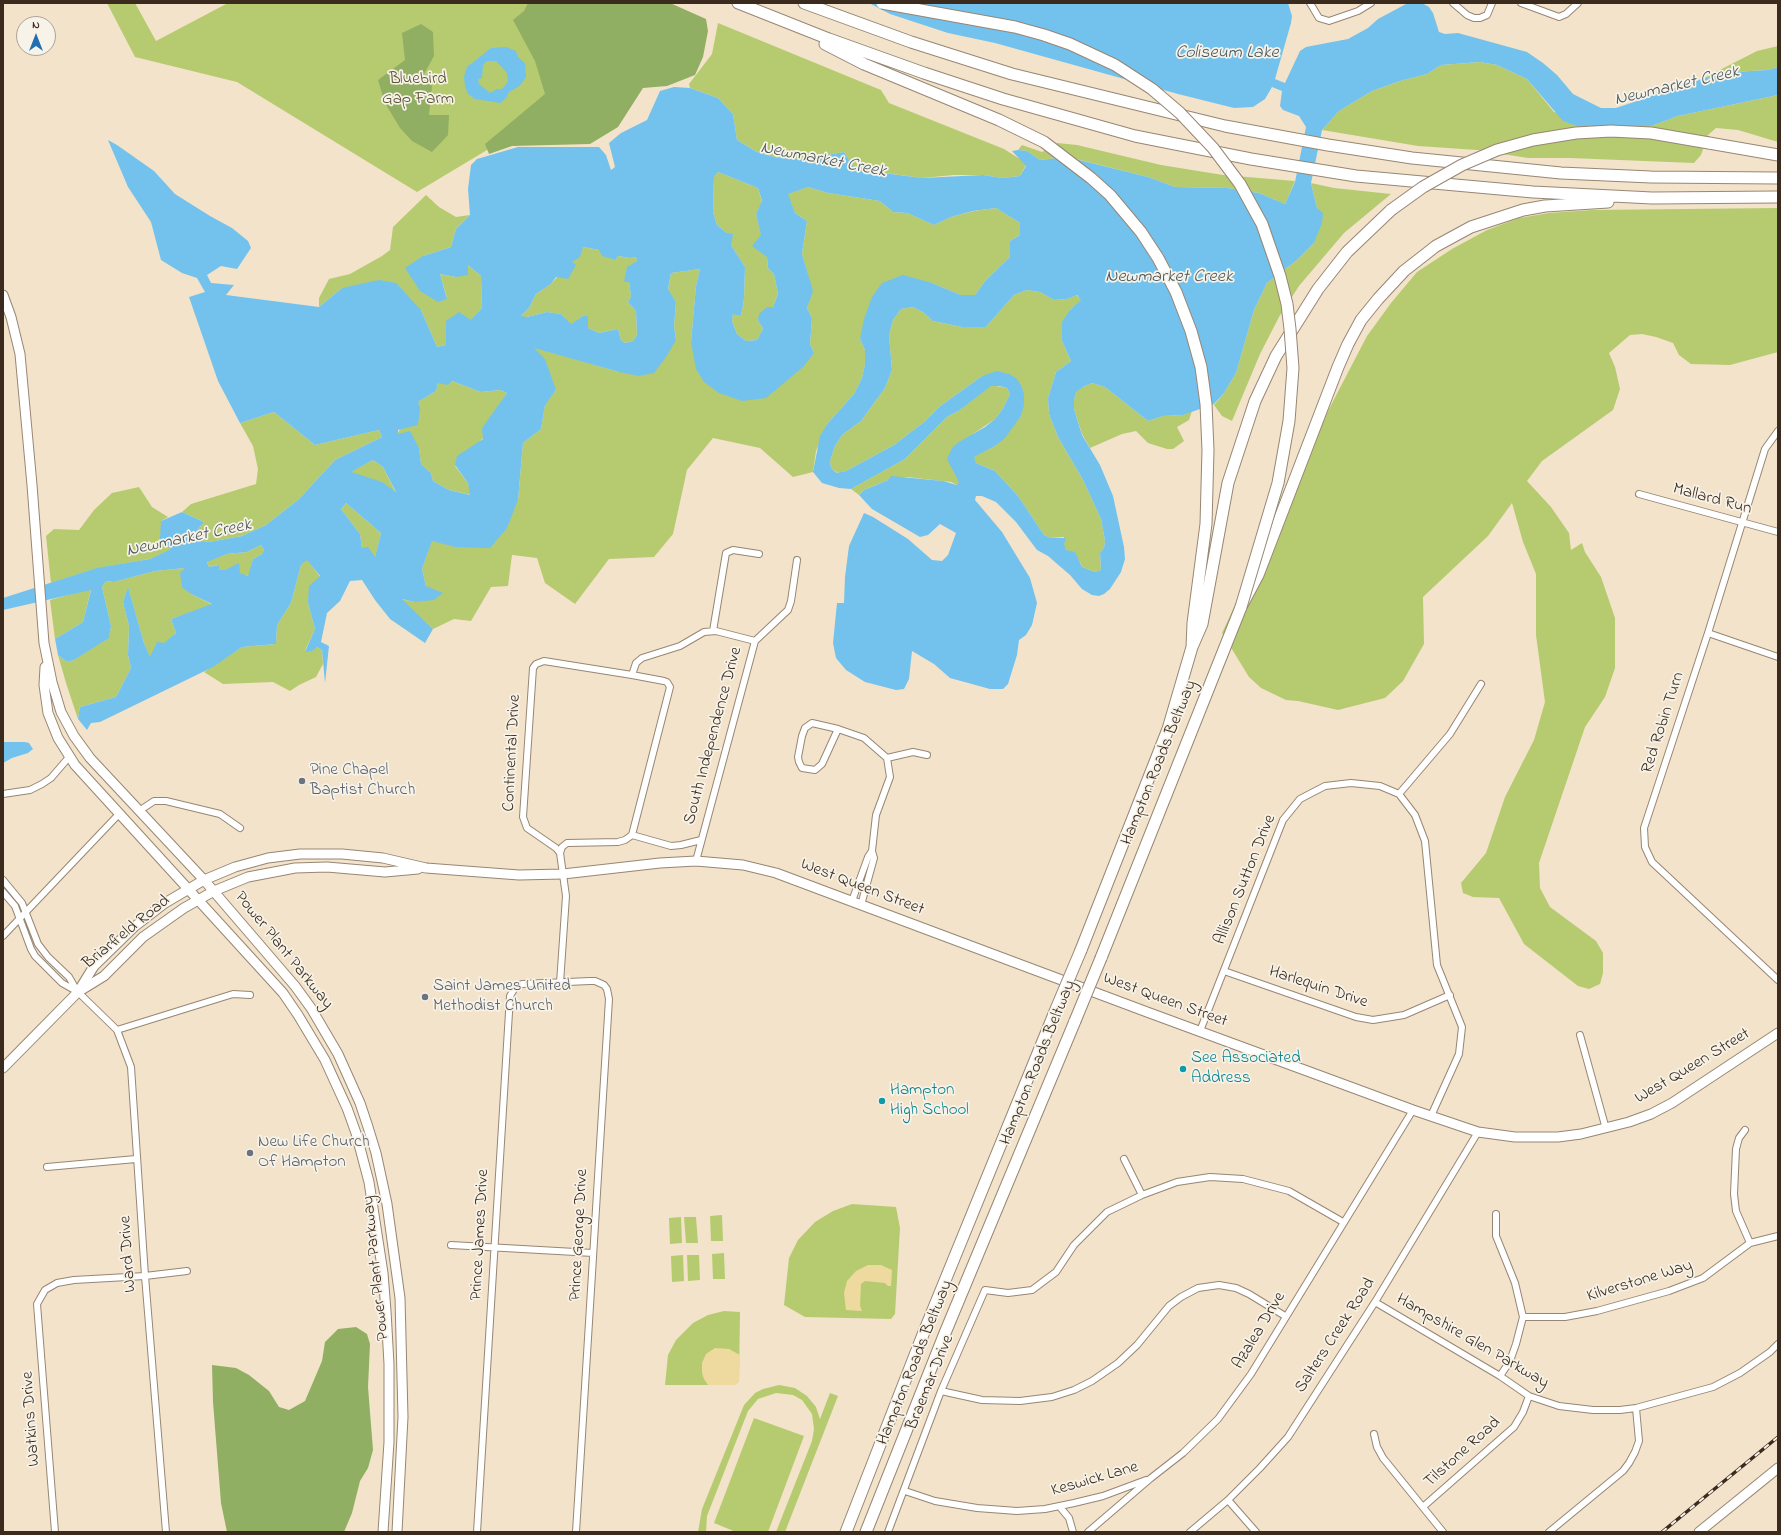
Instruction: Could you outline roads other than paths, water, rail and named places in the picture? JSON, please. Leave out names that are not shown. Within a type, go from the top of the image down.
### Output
[{"type":"highway","points":[[738,3],[774,18],[931,76],[1067,118],[1172,144],[1316,170],[1453,185],[1541,192],[1652,198],[1778,197]]},
{"type":"highway","points":[[804,3],[911,42],[1012,74],[1225,126],[1328,146],[1412,158],[1527,170],[1635,177],[1778,178]]},
{"type":"highway","points":[[882,3],[1015,27],[1070,44],[1102,58],[1146,85],[1180,112],[1214,148],[1240,184],[1262,224],[1280,276],[1290,323],[1293,368],[1289,421],[1278,483],[1241,607]]},
{"type":"highway","points":[[774,18],[864,64],[1005,123],[1044,142],[1085,173],[1110,196],[1141,232],[1168,275],[1184,312],[1196,348],[1206,404],[1208,433],[1206,524],[1193,623],[1192,647]]},
{"type":"highway","points":[[1192,647],[1202,624],[1228,483],[1255,401],[1276,356],[1318,289],[1347,252],[1391,210],[1423,187],[1462,165],[1497,150],[1533,140],[1576,133],[1611,131],[1651,133],[1778,155]]},
{"type":"highway","points":[[1241,607],[1258,575],[1342,356],[1362,320],[1386,289],[1415,262],[1448,239],[1471,227],[1494,219],[1523,210],[1544,206],[1652,198]]},
{"type":"highway","name":"Hampton Roads Beltway","points":[[866,1532],[944,1333],[1101,958],[1241,607]]},
{"type":"highway","name":"Hampton Roads Beltway","points":[[846,1532],[924,1332],[1081,950],[1168,729],[1192,647]]},
{"type":"main road","name":"Power Plant Parkway","points":[[4,298],[20,354],[45,654],[44,685],[48,713],[58,738],[89,781],[187,888],[196,900],[265,972],[298,1015],[337,1083],[358,1139],[369,1182],[373,1206],[383,1273],[386,1311],[389,1364],[389,1442],[383,1532]]},
{"type":"main road","name":"Power Plant Parkway","points":[[45,654],[57,699],[74,736],[90,758],[214,891],[279,966],[311,1008],[338,1054],[360,1103],[376,1153],[387,1204],[400,1298],[403,1417],[397,1532]]},
{"type":"main road","name":"West Queen Street","points":[[204,880],[248,863],[273,857],[300,854],[335,854],[383,858],[426,868],[519,875],[563,874],[660,863],[696,861],[730,863],[762,869],[852,901],[1413,1110],[1478,1132],[1515,1137],[1540,1138],[1581,1134],[1606,1129],[1651,1114],[1672,1103],[1778,1033]]},
{"type":"main road","name":"West Queen Street","points":[[196,900],[248,877],[295,868],[327,867],[385,872],[426,868]]},
{"type":"main road","name":"Briarfield Road","points":[[3,1068],[78,992],[94,966],[124,936],[154,911],[187,888],[204,880]]},
{"type":"main road","name":"Briarfield Road","points":[[78,992],[104,976],[154,928],[196,900]]},
{"type":"main road","points":[[1699,1532],[1778,1468]]},
{"type":"street","points":[[1310,3],[1319,18],[1329,21],[1358,11],[1371,3]]},
{"type":"street","points":[[1453,3],[1466,15],[1474,18],[1480,18],[1487,15],[1492,3]]},
{"type":"street","points":[[1521,3],[1559,17],[1566,14],[1578,3]]},
{"type":"street","name":"Red Robin Turn","points":[[1778,431],[1765,449],[1708,633],[1644,828],[1645,847],[1652,862],[1778,980]]},
{"type":"street","name":"Mallard Run","points":[[1639,494],[1778,532]]},
{"type":"street","points":[[713,631],[726,553],[733,550],[759,554]]},
{"type":"street","name":"South Independence Drive","points":[[696,861],[754,641],[788,610],[791,601],[797,560]]},
{"type":"street","points":[[560,983],[566,896],[560,853],[562,848],[567,843],[618,842],[625,840],[632,835],[670,687],[670,684],[664,680],[632,675],[636,663],[642,658],[673,649],[686,643],[700,633],[713,631],[754,641]]},
{"type":"street","points":[[1708,633],[1778,658]]},
{"type":"street","name":"Continental Drive","points":[[560,853],[556,848],[530,831],[523,821],[532,671],[536,664],[544,661],[632,675]]},
{"type":"street","points":[[1399,794],[1450,734],[1481,684]]},
{"type":"street","points":[[838,729],[822,764],[814,770],[802,768],[798,757],[805,728],[812,723],[838,729],[864,738],[887,758],[890,777],[876,815],[872,851],[874,858],[861,905]]},
{"type":"street","points":[[887,758],[913,752],[927,755]]},
{"type":"street","points":[[3,794],[30,790],[42,784],[50,778],[70,756]]},
{"type":"street","name":"Allison Sutton Drive","points":[[1200,1031],[1283,820],[1300,799],[1325,786],[1350,783],[1380,786],[1399,794],[1415,815],[1425,841],[1437,965],[1462,1027],[1459,1054],[1431,1116]]},
{"type":"street","points":[[139,811],[154,801],[162,800],[220,814],[240,828]]},
{"type":"street","points":[[3,936],[119,814]]},
{"type":"street","name":"South Independence Drive","points":[[632,835],[671,846],[701,840]]},
{"type":"street","points":[[852,901],[868,857],[872,851]]},
{"type":"street","points":[[3,880],[18,896],[38,944],[48,957],[69,977],[78,992]]},
{"type":"street","points":[[3,892],[15,906],[19,919],[36,956],[62,983],[78,992]]},
{"type":"street","name":"Harlequin Drive","points":[[1224,971],[1356,1017],[1373,1020],[1404,1015],[1450,995]]},
{"type":"street","name":"Prince George Drive","points":[[560,983],[595,981],[604,985],[608,994],[576,1532]]},
{"type":"street","name":"Prince James Drive","points":[[477,1532],[510,996],[512,990],[516,986],[522,984],[560,983]]},
{"type":"street","name":"Ward Drive","points":[[78,992],[117,1030],[131,1067],[136,1159],[166,1532]]},
{"type":"street","points":[[117,1030],[233,994],[250,994]]},
{"type":"street","points":[[1580,1035],[1606,1129]]},
{"type":"street","name":"Azalea Drive","points":[[1088,1532],[1151,1478],[1183,1453],[1218,1420],[1251,1374],[1285,1316],[1413,1110]]},
{"type":"street","points":[[1745,1130],[1739,1138],[1736,1149],[1734,1194],[1736,1211],[1750,1243]]},
{"type":"street","name":"Salters Creek Road","points":[[1190,1532],[1228,1500],[1288,1437],[1375,1302],[1478,1132]]},
{"type":"street","points":[[47,1167],[136,1159]]},
{"type":"street","points":[[1124,1159],[1142,1195]]},
{"type":"street","name":"Braemar Drive","points":[[888,1532],[905,1491],[941,1391],[985,1290],[1008,1293],[1032,1290],[1056,1272],[1074,1245],[1107,1212],[1142,1195],[1184,1181],[1210,1177],[1243,1179],[1289,1191],[1343,1222]]},
{"type":"street","points":[[1496,1214],[1496,1236],[1515,1283],[1523,1317],[1510,1361],[1500,1376]]},
{"type":"street","name":"Kilverstone Way","points":[[1523,1317],[1565,1317],[1597,1311],[1669,1291],[1703,1278],[1750,1243],[1778,1236]]},
{"type":"street","points":[[451,1245],[593,1253]]},
{"type":"street","points":[[145,1276],[187,1271]]},
{"type":"street","name":"Watkins Drive","points":[[55,1532],[37,1304],[45,1290],[57,1284],[74,1280],[145,1276]]},
{"type":"street","points":[[941,1391],[982,1400],[1020,1401],[1052,1397],[1074,1390],[1092,1381],[1118,1363],[1137,1345],[1169,1306],[1181,1297],[1198,1288],[1219,1285],[1236,1288],[1249,1294],[1285,1316]]},
{"type":"street","name":"Hampshire Glen Parkway","points":[[1375,1302],[1500,1376],[1529,1396],[1558,1406],[1593,1410],[1620,1410],[1636,1408],[1713,1387],[1740,1373],[1770,1352],[1778,1344]]},
{"type":"street","name":"Tilstone Road","points":[[1424,1506],[1514,1427],[1523,1412],[1529,1396]]},
{"type":"street","points":[[1549,1532],[1623,1471],[1629,1463],[1639,1441],[1636,1408]]},
{"type":"street","points":[[1374,1434],[1377,1447],[1383,1458],[1424,1506],[1443,1532]]},
{"type":"street","name":"Keswick Lane","points":[[905,1491],[935,1501],[1000,1511],[1031,1510],[1060,1507],[1102,1496],[1151,1478]]},
{"type":"street","points":[[1228,1500],[1256,1532]]},
{"type":"street","points":[[1060,1507],[1069,1518],[1073,1532]]},
{"type":"water","name":"Newmarket Creek","points":[[869,3],[1288,3],[1292,16],[1291,23],[1275,79],[1285,83],[1300,51],[1306,47],[1348,39],[1368,28],[1378,19],[1406,4],[1422,3],[1429,7],[1433,13],[1439,32],[1445,34],[1458,33],[1527,52],[1557,75],[1573,94],[1601,108],[1616,108],[1702,79],[1734,72],[1768,70],[1778,67],[1778,95],[1678,116],[1654,125],[1638,127],[1583,128],[1563,121],[1527,79],[1497,65],[1480,62],[1441,65],[1427,74],[1400,81],[1372,91],[1339,111],[1322,130],[1311,183],[1317,208],[1323,213],[1322,223],[1314,243],[1297,260],[1267,283],[1254,310],[1236,373],[1224,393],[1214,404],[1183,415],[1163,416],[1148,421],[1105,387],[1092,383],[1076,392],[1074,409],[1082,435],[1100,465],[1113,496],[1124,547],[1125,559],[1121,572],[1110,589],[1099,596],[1092,595],[1082,589],[1070,575],[1048,556],[1037,550],[1016,522],[996,502],[982,496],[976,496],[975,500],[1002,532],[1030,578],[1037,603],[1032,625],[1026,635],[1019,640],[1017,655],[1008,684],[1003,689],[990,689],[950,678],[934,664],[912,651],[909,679],[904,689],[896,690],[865,682],[846,670],[836,658],[833,643],[837,603],[844,603],[845,577],[849,546],[864,513],[908,539],[932,560],[942,561],[948,555],[956,533],[940,524],[928,535],[920,537],[872,509],[859,495],[864,490],[888,480],[891,476],[943,481],[957,485],[959,482],[947,459],[952,448],[995,419],[1002,410],[1010,394],[1007,388],[991,386],[960,410],[947,417],[905,459],[851,489],[839,488],[822,483],[813,472],[820,436],[828,423],[854,394],[862,378],[865,364],[865,350],[860,339],[864,319],[872,297],[882,283],[903,275],[932,283],[961,295],[975,295],[985,281],[1010,257],[1010,241],[1020,235],[1020,223],[996,208],[973,211],[951,217],[934,225],[907,213],[893,212],[880,201],[828,193],[808,187],[788,194],[795,213],[807,221],[802,254],[813,291],[807,308],[812,318],[810,344],[814,353],[803,367],[766,398],[742,401],[719,393],[704,382],[696,369],[691,342],[696,286],[700,269],[671,273],[668,289],[676,302],[674,326],[676,340],[654,373],[639,376],[619,372],[534,348],[545,359],[556,390],[545,405],[541,429],[523,443],[518,500],[507,528],[490,548],[455,547],[432,541],[422,569],[426,586],[443,593],[434,600],[414,602],[402,599],[433,629],[425,643],[390,619],[362,580],[350,581],[340,601],[327,613],[321,642],[329,646],[325,683],[322,650],[317,647],[312,651],[305,652],[315,629],[308,603],[309,586],[320,576],[307,560],[301,565],[291,603],[277,625],[276,644],[242,647],[213,667],[100,722],[91,723],[87,730],[78,719],[80,707],[116,697],[131,668],[128,655],[129,626],[123,602],[128,587],[144,643],[150,657],[157,642],[164,643],[176,633],[171,619],[212,604],[191,594],[182,587],[180,573],[185,568],[155,571],[114,582],[106,581],[102,587],[111,626],[109,638],[74,660],[67,662],[58,655],[55,639],[83,622],[91,590],[3,610],[3,598],[97,568],[150,559],[171,549],[160,539],[161,521],[182,512],[204,522],[195,533],[195,540],[209,542],[242,536],[266,525],[299,499],[335,460],[382,437],[379,430],[315,445],[274,412],[240,423],[218,381],[189,297],[205,292],[197,278],[182,273],[161,260],[151,222],[128,187],[108,140],[154,171],[175,194],[232,228],[248,241],[251,248],[237,269],[221,266],[207,275],[211,283],[234,285],[226,295],[319,307],[342,288],[379,280],[396,283],[421,310],[437,347],[446,345],[446,321],[459,312],[471,320],[482,308],[481,276],[468,265],[468,275],[456,277],[440,274],[447,299],[438,302],[420,291],[405,268],[423,256],[451,247],[456,229],[470,215],[468,189],[471,165],[477,159],[518,147],[599,147],[606,155],[611,170],[615,167],[609,143],[621,133],[647,120],[660,91],[674,87],[690,88],[718,98],[733,114],[737,140],[757,152],[778,158],[804,159],[844,152],[855,169],[922,178],[983,175],[1002,178],[1020,176],[1026,166],[1012,151],[1018,150],[1027,151],[1040,160],[1067,157],[1148,177],[1175,187],[1227,188],[1259,193],[1285,204],[1295,182],[1306,127],[1299,116],[1283,110],[1280,106],[1282,91],[1272,87],[1265,99],[1253,107],[1234,108],[995,43],[948,33],[890,14]],"holes":[[[718,172],[758,188],[762,201],[756,214],[761,235],[752,246],[767,257],[768,268],[774,274],[778,294],[773,307],[767,307],[759,314],[758,320],[763,329],[757,340],[746,341],[737,334],[732,321],[733,314],[741,316],[744,299],[745,267],[731,245],[733,234],[727,233],[717,225],[713,212],[714,177]],[[583,247],[599,250],[602,256],[616,260],[618,256],[630,258],[636,257],[637,261],[627,267],[624,282],[629,282],[631,296],[628,302],[636,311],[637,335],[633,341],[625,343],[621,340],[618,329],[599,333],[588,328],[588,316],[583,316],[571,324],[561,314],[547,312],[527,317],[521,316],[529,308],[536,294],[551,284],[556,277],[568,279],[576,265],[572,262],[580,257]],[[1027,290],[1040,292],[1054,300],[1067,299],[1077,295],[1081,300],[1070,310],[1062,322],[1062,341],[1071,361],[1056,372],[1048,398],[1049,414],[1058,437],[1083,480],[1101,519],[1105,541],[1104,548],[1100,553],[1101,570],[1095,572],[1082,567],[1075,552],[1066,550],[1064,544],[1066,538],[1051,538],[1044,535],[1018,496],[995,471],[976,463],[974,457],[995,446],[1005,438],[1021,416],[1024,405],[1024,394],[1021,385],[1016,378],[1009,374],[997,371],[982,376],[939,407],[924,422],[894,445],[846,471],[837,473],[831,468],[830,461],[835,446],[842,435],[861,421],[885,388],[892,370],[889,335],[893,320],[901,309],[913,307],[923,312],[933,321],[962,327],[986,327],[1014,295]],[[452,381],[481,392],[500,390],[507,393],[482,428],[483,439],[457,456],[455,465],[468,483],[470,495],[449,490],[433,481],[431,473],[421,464],[419,448],[410,431],[398,434],[398,430],[418,425],[420,408],[418,402],[436,391],[438,383],[448,385]],[[373,460],[383,467],[396,492],[382,482],[351,472]],[[346,503],[381,533],[375,557],[368,547],[362,548],[360,534],[341,509]],[[261,545],[264,550],[262,554],[253,559],[248,576],[240,573],[239,563],[225,570],[219,570],[219,565],[209,567],[207,562],[227,554],[247,552]]]},
{"type":"water","points":[[506,47],[516,51],[518,57],[525,63],[526,77],[518,87],[509,92],[506,98],[500,103],[475,99],[468,94],[465,86],[464,77],[467,67],[491,48]],"holes":[[[487,61],[496,61],[507,73],[508,82],[502,89],[497,89],[490,93],[479,84],[478,79],[482,78],[483,65]]]},
{"type":"water","points":[[3,742],[25,742],[29,743],[33,749],[28,753],[12,758],[3,763]]},
{"type":"railway","points":[[1662,1532],[1778,1437]]},
{"type":"place","name":"Pine Chapel Baptist Church","points":[[302,781]]},
{"type":"place","name":"Saint James United Methodist Church","points":[[425,997]]},
{"type":"place","name":"See Associated Address","points":[[1183,1069]]},
{"type":"place","name":"Hampton High School","points":[[882,1101]]},
{"type":"place","name":"New Life Church Of Hampton","points":[[250,1153]]},
{"type":"water label","name":"Coliseum Lake","points":[[1227,54]]},
{"type":"park label","name":"Bluebird Gap Farm","points":[[418,90]]}]
